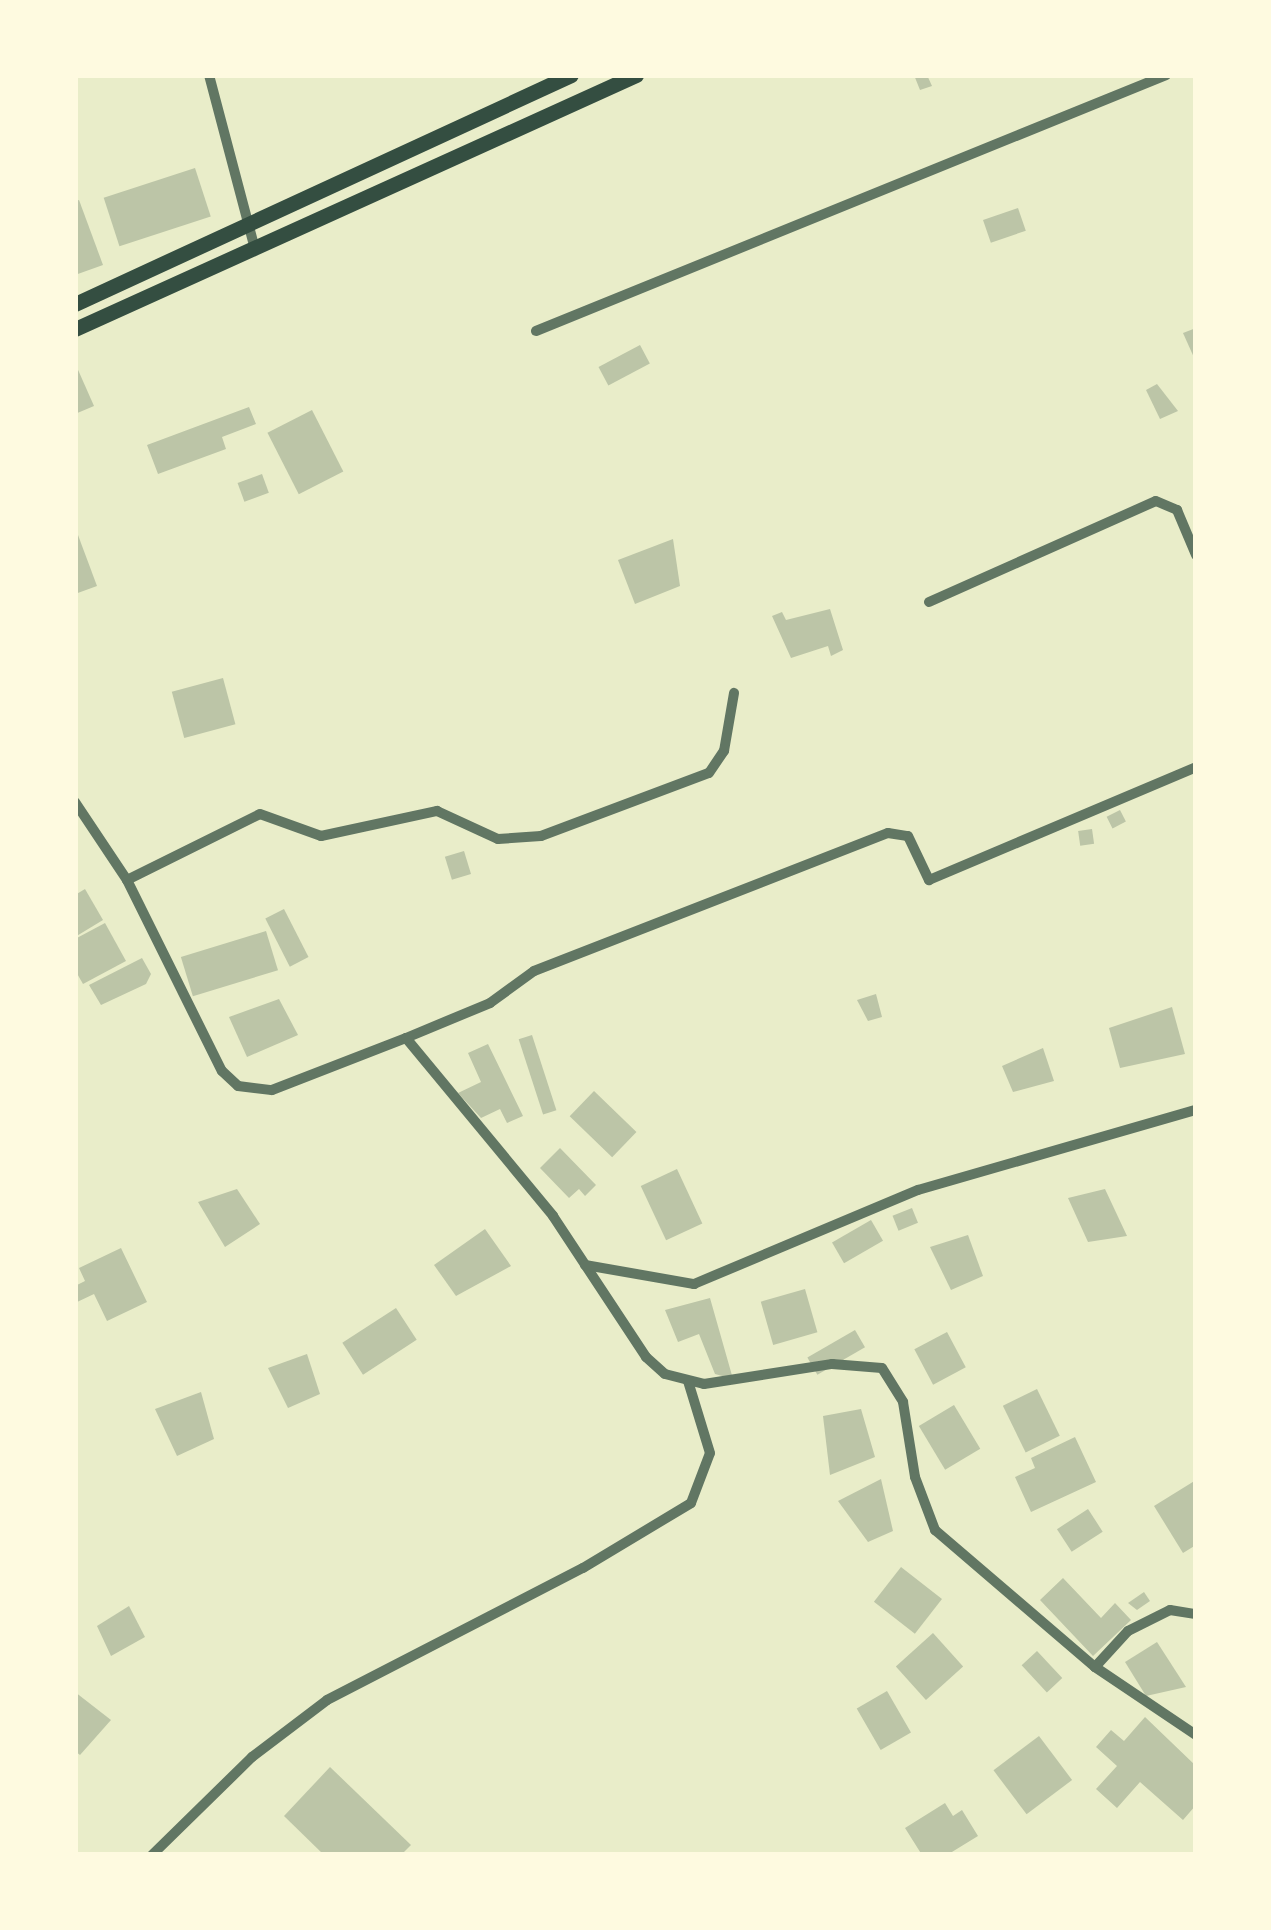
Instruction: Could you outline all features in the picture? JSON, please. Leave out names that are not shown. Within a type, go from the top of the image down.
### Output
[{"type":"main road","points":[[75,304],[572,75]]},
{"type":"main road","points":[[75,329],[636,75]]},
{"type":"street","points":[[209,75],[244,225],[254,246]]},
{"type":"street","points":[[536,331],[1166,75]]},
{"type":"street","points":[[928,602],[1156,501],[1176,510],[1196,555]]},
{"type":"street","points":[[127,880],[260,814],[321,836],[437,812],[498,839],[540,836],[708,773],[724,751],[734,693]]},
{"type":"street","points":[[75,802],[127,880],[222,1071],[238,1086],[272,1090],[490,1003],[534,971],[888,833],[908,836],[929,880],[1196,767]]},
{"type":"street","points":[[406,1038],[553,1216],[646,1358],[688,1382],[832,1364],[882,1368],[903,1402],[915,1477],[936,1530],[1096,1667],[1196,1735]]},
{"type":"street","points":[[585,1265],[694,1284],[918,1190],[1196,1110]]},
{"type":"street","points":[[152,1855],[252,1757],[327,1700],[583,1568],[691,1503],[710,1453],[688,1382]]},
{"type":"street","points":[[1096,1667],[1128,1631],[1170,1610],[1196,1614]]},
{"type":"building","points":[[914,75],[927,75],[932,86],[920,90]]},
{"type":"building","points":[[195,168],[211,217],[119,246],[104,198]]},
{"type":"building","points":[[79,200],[103,265],[75,275],[75,201]]},
{"type":"building","points":[[1018,208],[1026,231],[991,243],[983,220]]},
{"type":"building","points":[[1196,328],[1196,362],[1183,333]]},
{"type":"building","points":[[640,345],[650,364],[608,386],[599,367]]},
{"type":"building","points":[[75,363],[94,406],[75,414]]},
{"type":"building","points":[[1157,384],[1178,411],[1160,419],[1146,390]]},
{"type":"building","points":[[249,407],[256,424],[222,437],[226,449],[158,474],[147,445]]},
{"type":"building","points":[[312,410],[343,471],[299,494],[267,433]]},
{"type":"building","points":[[262,474],[269,493],[244,502],[238,483]]},
{"type":"building","points":[[75,527],[97,586],[75,594]]},
{"type":"building","points":[[673,539],[680,586],[635,604],[618,560]]},
{"type":"building","points":[[830,609],[843,650],[831,656],[828,646],[791,658],[772,616],[782,612],[786,620]]},
{"type":"building","points":[[223,678],[235,724],[184,738],[172,692]]},
{"type":"building","points":[[1120,810],[1126,822],[1113,828],[1107,817]]},
{"type":"building","points":[[1092,829],[1094,844],[1080,846],[1078,831]]},
{"type":"building","points":[[464,851],[471,874],[452,880],[445,857]]},
{"type":"building","points":[[85,889],[103,920],[75,937],[75,895]]},
{"type":"building","points":[[284,909],[309,957],[290,967],[265,919]]},
{"type":"building","points":[[105,923],[126,961],[83,984],[75,970],[75,939]]},
{"type":"building","points":[[266,931],[278,970],[193,996],[181,957]]},
{"type":"building","points":[[142,958],[151,974],[146,984],[101,1005],[89,985]]},
{"type":"building","points":[[876,994],[882,1017],[868,1021],[857,1000]]},
{"type":"building","points":[[279,999],[298,1035],[247,1057],[229,1017]]},
{"type":"building","points":[[1172,1007],[1185,1054],[1120,1068],[1109,1028]]},
{"type":"building","points":[[532,1035],[556,1110],[543,1114],[519,1039]]},
{"type":"building","points":[[488,1044],[523,1116],[507,1123],[500,1109],[481,1118],[458,1093],[481,1082],[468,1053]]},
{"type":"building","points":[[1043,1048],[1054,1081],[1013,1092],[1002,1066]]},
{"type":"building","points":[[594,1091],[636,1132],[612,1157],[570,1116]]},
{"type":"building","points":[[560,1148],[596,1185],[585,1196],[579,1189],[569,1198],[540,1168]]},
{"type":"building","points":[[677,1169],[702,1223],[666,1240],[641,1186]]},
{"type":"building","points":[[237,1189],[260,1224],[225,1247],[198,1202]]},
{"type":"building","points":[[1105,1189],[1127,1236],[1088,1242],[1068,1198]]},
{"type":"building","points":[[912,1208],[918,1223],[899,1231],[893,1216]]},
{"type":"building","points":[[871,1220],[883,1241],[844,1263],[832,1242]]},
{"type":"building","points":[[485,1229],[511,1266],[456,1296],[434,1265]]},
{"type":"building","points":[[968,1235],[983,1276],[951,1290],[930,1247]]},
{"type":"building","points":[[121,1248],[147,1302],[107,1321],[94,1294],[75,1303],[75,1286],[85,1281],[79,1268]]},
{"type":"building","points":[[805,1289],[817,1332],[773,1345],[761,1302]]},
{"type":"building","points":[[710,1298],[733,1379],[715,1374],[699,1334],[678,1342],[665,1310]]},
{"type":"building","points":[[396,1308],[417,1340],[363,1375],[342,1343]]},
{"type":"building","points":[[855,1330],[865,1347],[817,1375],[807,1358]]},
{"type":"building","points":[[947,1332],[966,1367],[933,1385],[914,1349]]},
{"type":"building","points":[[307,1354],[320,1394],[288,1408],[268,1368]]},
{"type":"building","points":[[1037,1389],[1060,1436],[1026,1452],[1003,1406]]},
{"type":"building","points":[[201,1392],[214,1439],[177,1456],[155,1409]]},
{"type":"building","points":[[954,1405],[980,1449],[945,1470],[919,1426]]},
{"type":"building","points":[[861,1409],[875,1457],[830,1475],[823,1416]]},
{"type":"building","points":[[1075,1437],[1096,1482],[1031,1512],[1015,1477],[1035,1468],[1031,1458]]},
{"type":"building","points":[[881,1479],[893,1531],[868,1542],[838,1501]]},
{"type":"building","points":[[1196,1480],[1196,1545],[1183,1553],[1154,1506]]},
{"type":"building","points":[[1088,1509],[1103,1532],[1072,1552],[1057,1529]]},
{"type":"building","points":[[901,1567],[942,1599],[915,1634],[874,1602]]},
{"type":"building","points":[[1063,1578],[1101,1618],[1115,1603],[1131,1620],[1093,1656],[1040,1600]]},
{"type":"building","points":[[1144,1592],[1150,1601],[1137,1610],[1128,1603]]},
{"type":"building","points":[[129,1606],[145,1637],[111,1656],[97,1626]]},
{"type":"building","points":[[933,1633],[963,1666],[926,1700],[896,1666]]},
{"type":"building","points":[[1157,1642],[1186,1687],[1146,1696],[1125,1662]]},
{"type":"building","points":[[1037,1651],[1062,1678],[1047,1692],[1022,1665]]},
{"type":"building","points":[[887,1691],[911,1733],[881,1750],[857,1708]]},
{"type":"building","points":[[75,1692],[111,1720],[80,1755],[75,1751]]},
{"type":"building","points":[[1145,1717],[1196,1766],[1196,1805],[1183,1820],[1140,1782],[1117,1808],[1096,1789],[1117,1766],[1096,1747],[1111,1730],[1124,1741]]},
{"type":"building","points":[[1039,1736],[1072,1780],[1027,1814],[993,1770]]},
{"type":"building","points":[[330,1767],[411,1845],[401,1855],[324,1855],[284,1816]]},
{"type":"building","points":[[945,1803],[953,1816],[962,1810],[978,1836],[947,1855],[922,1855],[905,1828]]}]
